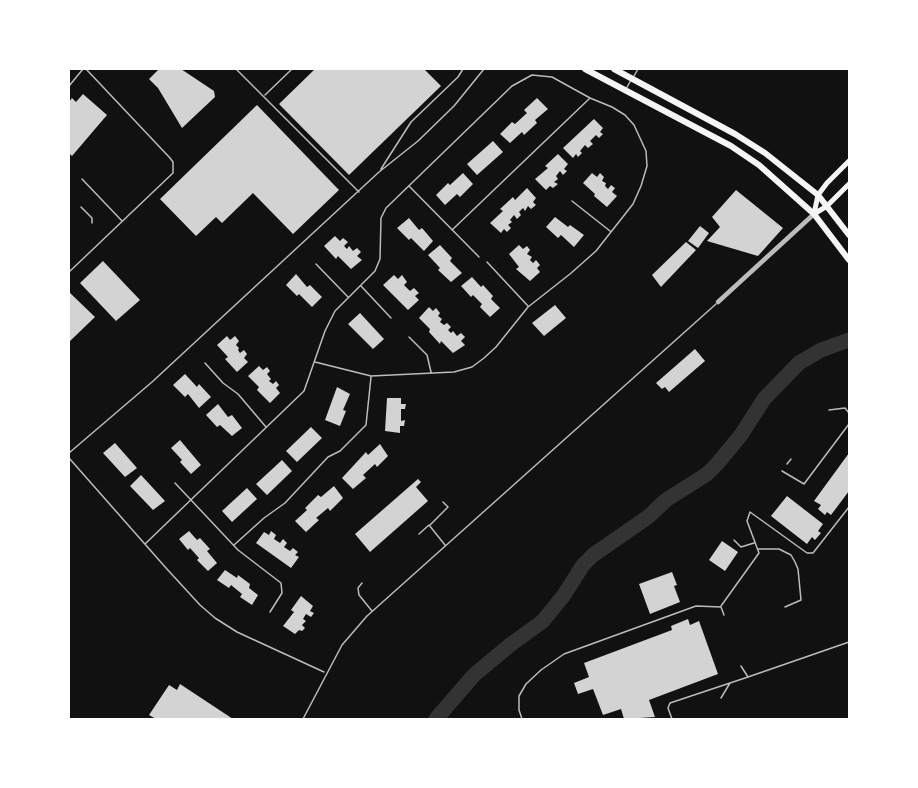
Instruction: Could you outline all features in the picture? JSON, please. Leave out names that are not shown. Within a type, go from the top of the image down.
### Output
[{"type":"highway","points":[[585,69],[731,146],[759,165],[814,214],[849,260]]},
{"type":"highway","points":[[614,69],[735,134],[765,153],[818,195],[849,235]]},
{"type":"main road","points":[[814,214],[818,195],[826,183],[849,161]]},
{"type":"main road","points":[[814,214],[827,206],[849,184]]},
{"type":"street","points":[[718,302],[814,214]]},
{"type":"lane","points":[[69,86],[85,69],[173,162],[173,172],[69,272]]},
{"type":"lane","points":[[236,69],[359,192]]},
{"type":"lane","points":[[264,96],[292,69]]},
{"type":"lane","points":[[379,172],[411,122],[458,77],[463,69]]},
{"type":"lane","points":[[69,453],[152,382],[379,172],[418,141],[454,106],[484,69]]},
{"type":"lane","points":[[626,90],[638,69]]},
{"type":"lane","points":[[145,544],[304,391],[330,321],[335,311],[375,271],[380,258],[381,218],[386,207],[512,86],[532,75],[552,77],[625,115],[634,125],[646,151],[647,166],[642,186],[633,204],[596,251],[528,307],[496,347],[472,367],[454,372],[371,376],[315,362]]},
{"type":"lane","points":[[452,230],[590,98]]},
{"type":"lane","points":[[82,179],[122,221]]},
{"type":"lane","points":[[408,186],[479,257]]},
{"type":"lane","points":[[572,201],[611,231]]},
{"type":"lane","points":[[81,207],[92,218],[92,223]]},
{"type":"lane","points":[[487,262],[528,307]]},
{"type":"lane","points":[[316,264],[349,297]]},
{"type":"lane","points":[[361,286],[391,318]]},
{"type":"lane","points":[[303,719],[325,673],[342,645],[373,611],[718,302]]},
{"type":"lane","points":[[409,337],[428,355],[431,373]]},
{"type":"lane","points":[[205,363],[223,383],[238,394],[267,427]]},
{"type":"lane","points":[[234,545],[285,503],[328,457],[340,452],[366,425],[371,376]]},
{"type":"lane","points":[[829,410],[845,408],[849,414]]},
{"type":"lane","points":[[782,471],[804,484],[849,424]]},
{"type":"lane","points":[[69,458],[200,605],[215,618],[237,632],[325,673]]},
{"type":"lane","points":[[788,464],[791,459]]},
{"type":"lane","points":[[175,483],[237,550],[281,583],[282,593],[270,612]]},
{"type":"lane","points":[[419,534],[448,507],[443,502]]},
{"type":"lane","points":[[721,607],[759,553],[747,521],[750,512],[807,553],[813,553],[849,507]]},
{"type":"lane","points":[[429,525],[445,545]]},
{"type":"lane","points":[[734,540],[741,547],[755,543]]},
{"type":"lane","points":[[757,549],[774,548],[791,555],[795,562],[798,569],[801,600],[785,607]]},
{"type":"lane","points":[[362,583],[358,588],[360,595],[373,611]]},
{"type":"lane","points":[[522,719],[519,710],[519,696],[526,684],[564,654],[696,606],[721,607]]},
{"type":"lane","points":[[721,607],[724,615]]},
{"type":"lane","points":[[672,719],[668,708],[670,702],[849,642]]},
{"type":"lane","points":[[741,666],[748,677]]},
{"type":"lane","points":[[721,698],[730,682]]},
{"type":"building","points":[[159,69],[181,69],[214,91],[215,97],[182,128],[158,88],[149,79]]},
{"type":"building","points":[[315,69],[424,69],[441,86],[349,175],[279,104]]},
{"type":"building","points":[[83,94],[107,115],[72,156],[69,153],[69,102],[72,98],[76,102]]},
{"type":"building","points":[[537,98],[548,109],[535,120],[537,123],[524,135],[522,132],[510,143],[500,134],[512,122],[515,124],[527,113],[524,110]]},
{"type":"building","points":[[257,105],[339,190],[293,234],[253,193],[222,223],[216,217],[196,236],[160,199]]},
{"type":"building","points":[[594,119],[603,128],[600,132],[603,134],[599,138],[596,135],[590,141],[593,144],[588,148],[585,145],[580,151],[582,153],[578,157],[576,154],[573,158],[563,148]]},
{"type":"building","points":[[493,141],[503,152],[477,175],[467,164]]},
{"type":"building","points":[[558,154],[568,164],[564,169],[567,171],[563,175],[560,171],[556,176],[558,179],[554,182],[558,184],[546,190],[535,179],[548,168],[545,166]]},
{"type":"building","points":[[463,173],[473,184],[460,197],[457,194],[445,205],[436,195]]},
{"type":"building","points":[[592,173],[597,177],[600,173],[604,177],[602,181],[606,183],[605,186],[608,189],[611,185],[615,188],[612,192],[617,196],[607,207],[583,183]]},
{"type":"building","points":[[527,188],[536,198],[533,202],[536,205],[531,209],[528,206],[525,211],[523,208],[517,219],[514,215],[510,220],[512,222],[508,225],[511,228],[507,232],[504,229],[501,233],[490,223],[503,211],[500,209],[513,197],[515,200]]},
{"type":"building","points":[[736,190],[783,228],[758,256],[707,241],[720,227],[712,217]]},
{"type":"building","points":[[555,217],[584,235],[574,247],[561,235],[558,238],[546,227]]},
{"type":"building","points":[[409,218],[433,241],[424,251],[397,228]]},
{"type":"building","points":[[700,226],[709,233],[698,248],[688,241]]},
{"type":"building","points":[[335,236],[340,241],[343,238],[348,242],[344,246],[347,249],[349,246],[353,251],[357,248],[361,252],[357,256],[362,260],[351,269],[338,256],[336,259],[324,246]]},
{"type":"building","points":[[686,242],[696,250],[661,287],[652,275]]},
{"type":"building","points":[[440,245],[452,258],[450,261],[462,273],[451,282],[438,270],[440,268],[428,255]]},
{"type":"building","points":[[519,245],[523,249],[527,246],[530,250],[527,254],[532,257],[530,260],[533,263],[536,260],[540,265],[537,268],[540,272],[530,281],[516,269],[519,267],[509,254]]},
{"type":"building","points":[[103,261],[140,300],[116,321],[80,283]]},
{"type":"building","points":[[296,274],[307,287],[310,285],[322,297],[312,307],[286,285]]},
{"type":"building","points":[[394,275],[398,279],[402,275],[407,282],[404,285],[410,291],[414,288],[419,293],[415,296],[419,300],[408,310],[383,285]]},
{"type":"building","points":[[472,277],[493,296],[491,299],[500,308],[490,317],[480,307],[482,304],[473,295],[471,297],[461,286]]},
{"type":"building","points":[[69,292],[95,317],[69,342]]},
{"type":"building","points":[[555,305],[566,318],[544,336],[532,323]]},
{"type":"building","points":[[429,307],[433,311],[436,308],[440,313],[438,316],[442,319],[440,322],[444,325],[447,323],[451,327],[448,330],[451,333],[453,331],[457,336],[461,333],[465,337],[461,341],[465,345],[453,353],[441,341],[440,344],[419,318]]},
{"type":"building","points":[[360,313],[384,339],[373,349],[348,324]]},
{"type":"building","points":[[227,336],[230,340],[235,336],[239,341],[236,345],[240,353],[244,350],[247,354],[244,358],[248,362],[237,372],[225,359],[228,357],[217,345]]},
{"type":"building","points":[[695,349],[705,361],[669,392],[665,387],[662,389],[656,383]]},
{"type":"building","points":[[259,366],[263,370],[267,367],[270,371],[267,374],[271,379],[269,381],[273,384],[276,381],[279,385],[276,388],[280,393],[270,403],[257,390],[259,387],[248,376]]},
{"type":"building","points":[[185,374],[211,397],[199,408],[188,394],[185,397],[173,385]]},
{"type":"building","points":[[337,387],[350,394],[343,410],[346,411],[340,426],[325,420]]},
{"type":"building","points":[[387,398],[401,398],[401,404],[406,404],[405,409],[401,409],[401,421],[405,420],[404,426],[400,426],[400,433],[385,431]]},
{"type":"building","points":[[218,404],[228,417],[232,415],[242,428],[232,436],[220,425],[217,427],[206,415]]},
{"type":"building","points":[[311,427],[322,438],[297,462],[286,451]]},
{"type":"building","points":[[180,440],[201,465],[191,474],[171,448]]},
{"type":"building","points":[[115,443],[137,468],[125,477],[103,453]]},
{"type":"building","points":[[380,444],[388,456],[377,467],[375,464],[363,475],[366,478],[353,489],[342,478],[366,452],[368,455]]},
{"type":"building","points":[[849,453],[849,491],[831,515],[827,512],[825,515],[818,509],[821,505],[814,501]]},
{"type":"building","points":[[282,460],[292,471],[267,495],[256,484]]},
{"type":"building","points":[[141,475],[165,501],[153,510],[130,486]]},
{"type":"building","points":[[418,479],[421,482],[416,487],[428,501],[370,552],[355,534]]},
{"type":"building","points":[[334,486],[343,498],[330,511],[328,508],[316,518],[319,520],[306,532],[295,521],[318,495],[321,497]]},
{"type":"building","points":[[247,488],[257,499],[232,522],[222,511]]},
{"type":"building","points":[[787,496],[823,524],[818,531],[821,533],[815,540],[812,537],[807,544],[771,516]]},
{"type":"building","points":[[189,531],[197,540],[200,538],[210,549],[207,551],[217,563],[208,571],[197,560],[199,558],[190,548],[188,550],[179,539]]},
{"type":"building","points":[[271,531],[276,535],[274,539],[280,543],[283,539],[287,543],[284,547],[290,551],[293,548],[298,552],[295,555],[299,557],[291,568],[256,543],[264,532],[269,535]]},
{"type":"building","points":[[722,541],[738,552],[725,571],[709,560]]},
{"type":"building","points":[[225,570],[237,578],[238,575],[250,584],[249,588],[258,595],[252,605],[240,597],[242,594],[231,585],[229,588],[217,580]]},
{"type":"building","points":[[672,572],[680,602],[650,614],[639,584]]},
{"type":"building","points":[[301,596],[313,606],[310,611],[314,613],[311,617],[306,614],[303,619],[306,621],[302,625],[305,628],[295,634],[283,626],[294,612],[291,610]]},
{"type":"building","points":[[688,619],[690,625],[699,621],[718,674],[649,700],[655,717],[624,719],[621,709],[603,715],[593,689],[578,694],[574,683],[589,677],[584,663],[672,630],[671,626]]},
{"type":"building","points":[[180,684],[233,719],[156,719],[149,715],[169,685],[177,690]]},
{"type":"waterway","points":[[436,719],[474,675],[543,621],[564,595],[583,565],[593,555],[648,517],[666,500],[707,474],[741,435],[764,399],[799,363],[821,350],[849,340]]}]
